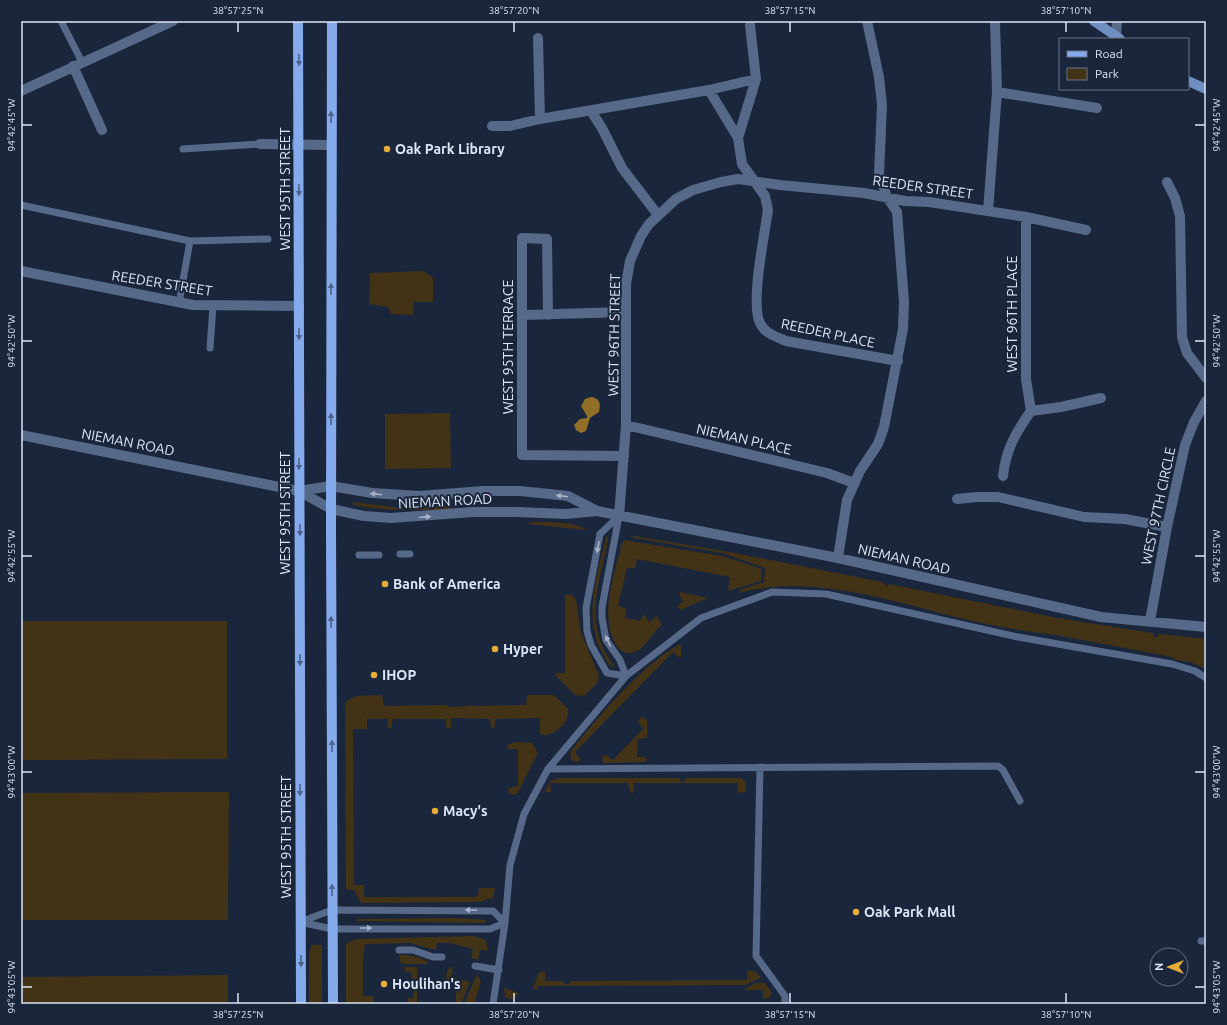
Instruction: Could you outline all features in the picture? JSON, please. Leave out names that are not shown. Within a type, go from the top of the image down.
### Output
[{"type":"main road","name":"WEST 95TH STREET","points":[[298,21],[300,145],[299,490],[301,1004]]},
{"type":"main road","points":[[332,21],[331,509],[333,1004]]},
{"type":"street","points":[[21,91],[173,21]]},
{"type":"street","points":[[838,558],[847,500],[854,483],[878,444],[884,427],[903,329],[904,302],[897,212],[887,197],[879,174],[882,105],[879,77],[867,21]]},
{"type":"street","points":[[988,211],[997,92],[995,21]]},
{"type":"street","points":[[1094,21],[1118,37]]},
{"type":"street","points":[[1117,21],[1118,37]]},
{"type":"street","points":[[738,138],[756,79],[750,24]]},
{"type":"street","points":[[538,38],[540,119]]},
{"type":"street","points":[[77,64],[102,130]]},
{"type":"street","points":[[492,126],[510,126],[540,119],[709,90],[756,79]]},
{"type":"street","points":[[1189,81],[1206,89]]},
{"type":"street","points":[[709,90],[738,138],[742,164],[754,182]]},
{"type":"street","points":[[997,92],[1097,108]]},
{"type":"street","points":[[591,111],[602,128],[622,168],[658,215]]},
{"type":"street","points":[[260,144],[331,145]]},
{"type":"street","name":"REEDER STREET","points":[[658,215],[676,199],[693,190],[738,179],[754,182],[864,193],[988,211],[1026,217],[1086,230]]},
{"type":"street","name":"REEDER PLACE","points":[[754,182],[765,196],[768,210],[755,308],[760,325],[771,335],[786,341],[898,361]]},
{"type":"street","points":[[1167,182],[1175,198],[1180,216],[1182,337],[1187,353],[1206,378]]},
{"type":"street","name":"WEST 96TH STREET","points":[[619,516],[626,425],[626,284],[630,261],[641,236],[649,224],[658,215]]},
{"type":"street","name":"WEST 96TH PLACE","points":[[1026,217],[1026,379],[1032,411]]},
{"type":"street","name":"WEST 95TH TERRACE","points":[[548,314],[547,238],[522,238],[522,454],[624,456]]},
{"type":"street","name":"REEDER STREET","points":[[21,271],[179,303],[213,306],[299,306]]},
{"type":"street","points":[[522,315],[625,312]]},
{"type":"street","points":[[1003,476],[1004,459],[1010,444],[1032,411],[1061,407],[1101,398]]},
{"type":"street","name":"WEST 97TH CIRCLE","points":[[1150,621],[1167,527],[1185,445],[1194,422],[1206,401]]},
{"type":"street","name":"NIEMAN PLACE","points":[[626,425],[827,473],[854,483]]},
{"type":"street","name":"NIEMAN ROAD","points":[[21,435],[299,490],[331,486],[395,496],[438,496],[483,491],[520,491],[568,496],[597,511],[619,516],[838,558],[1101,617],[1206,627]]},
{"type":"street","name":"NIEMAN ROAD","points":[[299,490],[331,509],[364,516],[391,518],[473,512],[566,514],[597,511]]},
{"type":"street","points":[[957,499],[998,497],[1084,517],[1120,518],[1167,527]]},
{"type":"lane","points":[[61,21],[77,64]]},
{"type":"lane","points":[[183,149],[260,144]]},
{"type":"lane","points":[[21,205],[190,241],[268,239]]},
{"type":"lane","points":[[179,303],[190,241]]},
{"type":"lane","points":[[210,348],[213,306]]},
{"type":"lane","points":[[619,516],[602,607],[602,618],[606,640],[620,660],[626,676]]},
{"type":"lane","points":[[619,516],[600,534],[587,600],[586,616],[591,645],[607,673],[626,676]]},
{"type":"lane","points":[[400,554],[410,554]]},
{"type":"lane","points":[[359,555],[379,555]]},
{"type":"lane","points":[[494,1004],[505,923],[510,865],[524,814],[548,769],[626,676],[701,618],[772,592],[826,594],[1018,638],[1172,664],[1195,671],[1206,678]]},
{"type":"lane","points":[[548,769],[998,766],[1003,770],[1020,801]]},
{"type":"lane","points":[[760,768],[756,956],[785,996],[785,1004]]},
{"type":"lane","points":[[300,922],[332,910],[492,911],[505,923]]},
{"type":"lane","points":[[300,922],[332,928],[490,929],[505,923]]},
{"type":"lane","points":[[399,950],[413,950],[434,957],[442,957]]},
{"type":"lane","points":[[475,966],[499,970]]},
{"type":"green space","points":[[424,271],[433,278],[433,302],[414,302],[413,315],[391,314],[388,307],[369,304],[370,273]]},
{"type":"green space","points":[[450,413],[451,468],[385,469],[385,414]]},
{"type":"green space","points":[[353,502],[401,508],[451,506],[451,509],[390,509],[353,505]]},
{"type":"green space","points":[[532,522],[553,522],[575,525],[587,530],[527,524]]},
{"type":"green space","points":[[608,536],[597,589],[596,620],[604,650],[614,665],[613,667],[607,662],[601,650],[593,622],[596,579],[606,537]]},
{"type":"green space","points":[[635,536],[735,553],[882,582],[888,587],[888,584],[894,585],[1058,618],[1152,633],[1154,637],[1158,637],[1158,635],[1161,634],[1206,639],[1206,669],[1191,662],[1175,660],[1172,657],[1056,635],[996,626],[864,594],[801,586],[770,587],[740,593],[739,590],[764,582],[765,568],[722,553],[629,537]]},
{"type":"green space","points":[[624,540],[722,556],[762,569],[761,581],[728,591],[730,577],[637,559],[635,568],[627,568],[618,606],[626,608],[625,618],[640,621],[644,614],[649,622],[657,616],[662,625],[645,645],[636,651],[627,653],[617,647],[611,634],[608,609],[612,583],[621,546]]},
{"type":"green space","points":[[680,592],[708,598],[680,610],[677,606],[683,602],[679,594]]},
{"type":"green space","points":[[565,594],[572,595],[576,600],[581,633],[599,676],[598,682],[584,696],[575,695],[555,675],[557,673],[565,673]]},
{"type":"green space","points":[[21,621],[227,621],[227,759],[21,760]]},
{"type":"green space","points":[[678,645],[681,645],[681,657],[678,657],[673,652],[575,752],[581,760],[575,762],[571,759],[570,752],[620,694],[649,666],[664,654]]},
{"type":"green space","points":[[382,695],[384,706],[447,705],[448,707],[469,706],[469,704],[472,706],[526,705],[527,695],[554,695],[568,709],[568,714],[564,724],[556,731],[547,735],[542,735],[540,733],[540,718],[496,719],[494,729],[491,727],[490,719],[451,718],[451,727],[449,729],[446,727],[446,719],[393,719],[391,729],[387,727],[388,719],[367,719],[367,729],[353,729],[354,885],[364,885],[364,897],[475,897],[478,895],[479,888],[494,888],[495,890],[492,900],[489,898],[482,902],[361,903],[354,890],[346,889],[345,702],[356,696]]},
{"type":"green space","points":[[643,717],[647,720],[647,737],[638,739],[637,757],[645,757],[647,759],[646,762],[603,763],[602,757],[605,754],[613,760],[643,729],[638,722],[639,719]]},
{"type":"green space","points":[[516,742],[532,743],[538,753],[517,794],[513,795],[509,793],[508,788],[518,786],[518,749],[508,749],[507,746]]},
{"type":"green space","points":[[559,778],[680,778],[680,781],[685,781],[685,778],[741,778],[746,782],[746,792],[738,793],[737,783],[633,783],[634,792],[631,794],[628,783],[550,783],[551,792],[545,792],[550,781]]},
{"type":"green space","points":[[229,792],[228,920],[21,920],[21,793]]},
{"type":"green space","points":[[455,918],[486,920],[485,923],[356,921],[357,919]]},
{"type":"green space","points":[[474,936],[486,940],[488,951],[480,950],[478,960],[471,958],[473,949],[449,943],[437,943],[436,950],[410,943],[365,944],[363,960],[363,996],[374,996],[374,1002],[377,1004],[346,1004],[346,944],[355,939]]},
{"type":"green space","points":[[311,945],[322,945],[322,1004],[309,1004],[309,957]]},
{"type":"green space","points":[[399,955],[420,958],[429,964],[401,964]]},
{"type":"green space","points":[[404,967],[417,967],[417,1004],[408,1004],[408,998],[413,998],[415,979],[412,979],[411,972],[405,972]]},
{"type":"green space","points":[[451,967],[453,968],[451,977],[470,982],[461,1004],[456,1004],[456,981],[447,981],[446,979],[447,971]]},
{"type":"green space","points":[[749,970],[756,972],[761,978],[745,985],[538,986],[537,990],[533,989],[538,974],[542,971],[545,972],[545,981],[563,981],[564,984],[568,984],[571,981],[747,980],[747,972]]},
{"type":"green space","points":[[477,974],[481,982],[474,1004],[464,1004]]},
{"type":"green space","points":[[228,975],[228,1004],[21,1004],[21,977]]},
{"type":"green space","points":[[755,983],[765,983],[772,993],[769,998],[763,999],[763,990],[744,990]]},
{"type":"green space","points":[[504,988],[519,993],[514,999],[509,999],[505,997]]},
{"type":"shaded area","points":[[591,397],[598,400],[600,406],[599,412],[590,418],[586,431],[581,433],[576,430],[574,425],[580,419],[587,418],[581,406],[585,399]]},
{"type":"place","name":"Oak Park Library","points":[[387,149]]},
{"type":"place","name":"Bank of America","points":[[385,584]]},
{"type":"place","name":"Hyper","points":[[495,649]]},
{"type":"place","name":"IHOP","points":[[374,675]]},
{"type":"place","name":"Macy's","points":[[435,811]]},
{"type":"place","name":"Oak Park Mall","points":[[856,912]]},
{"type":"place","name":"Houlihan's","points":[[384,984]]}]
